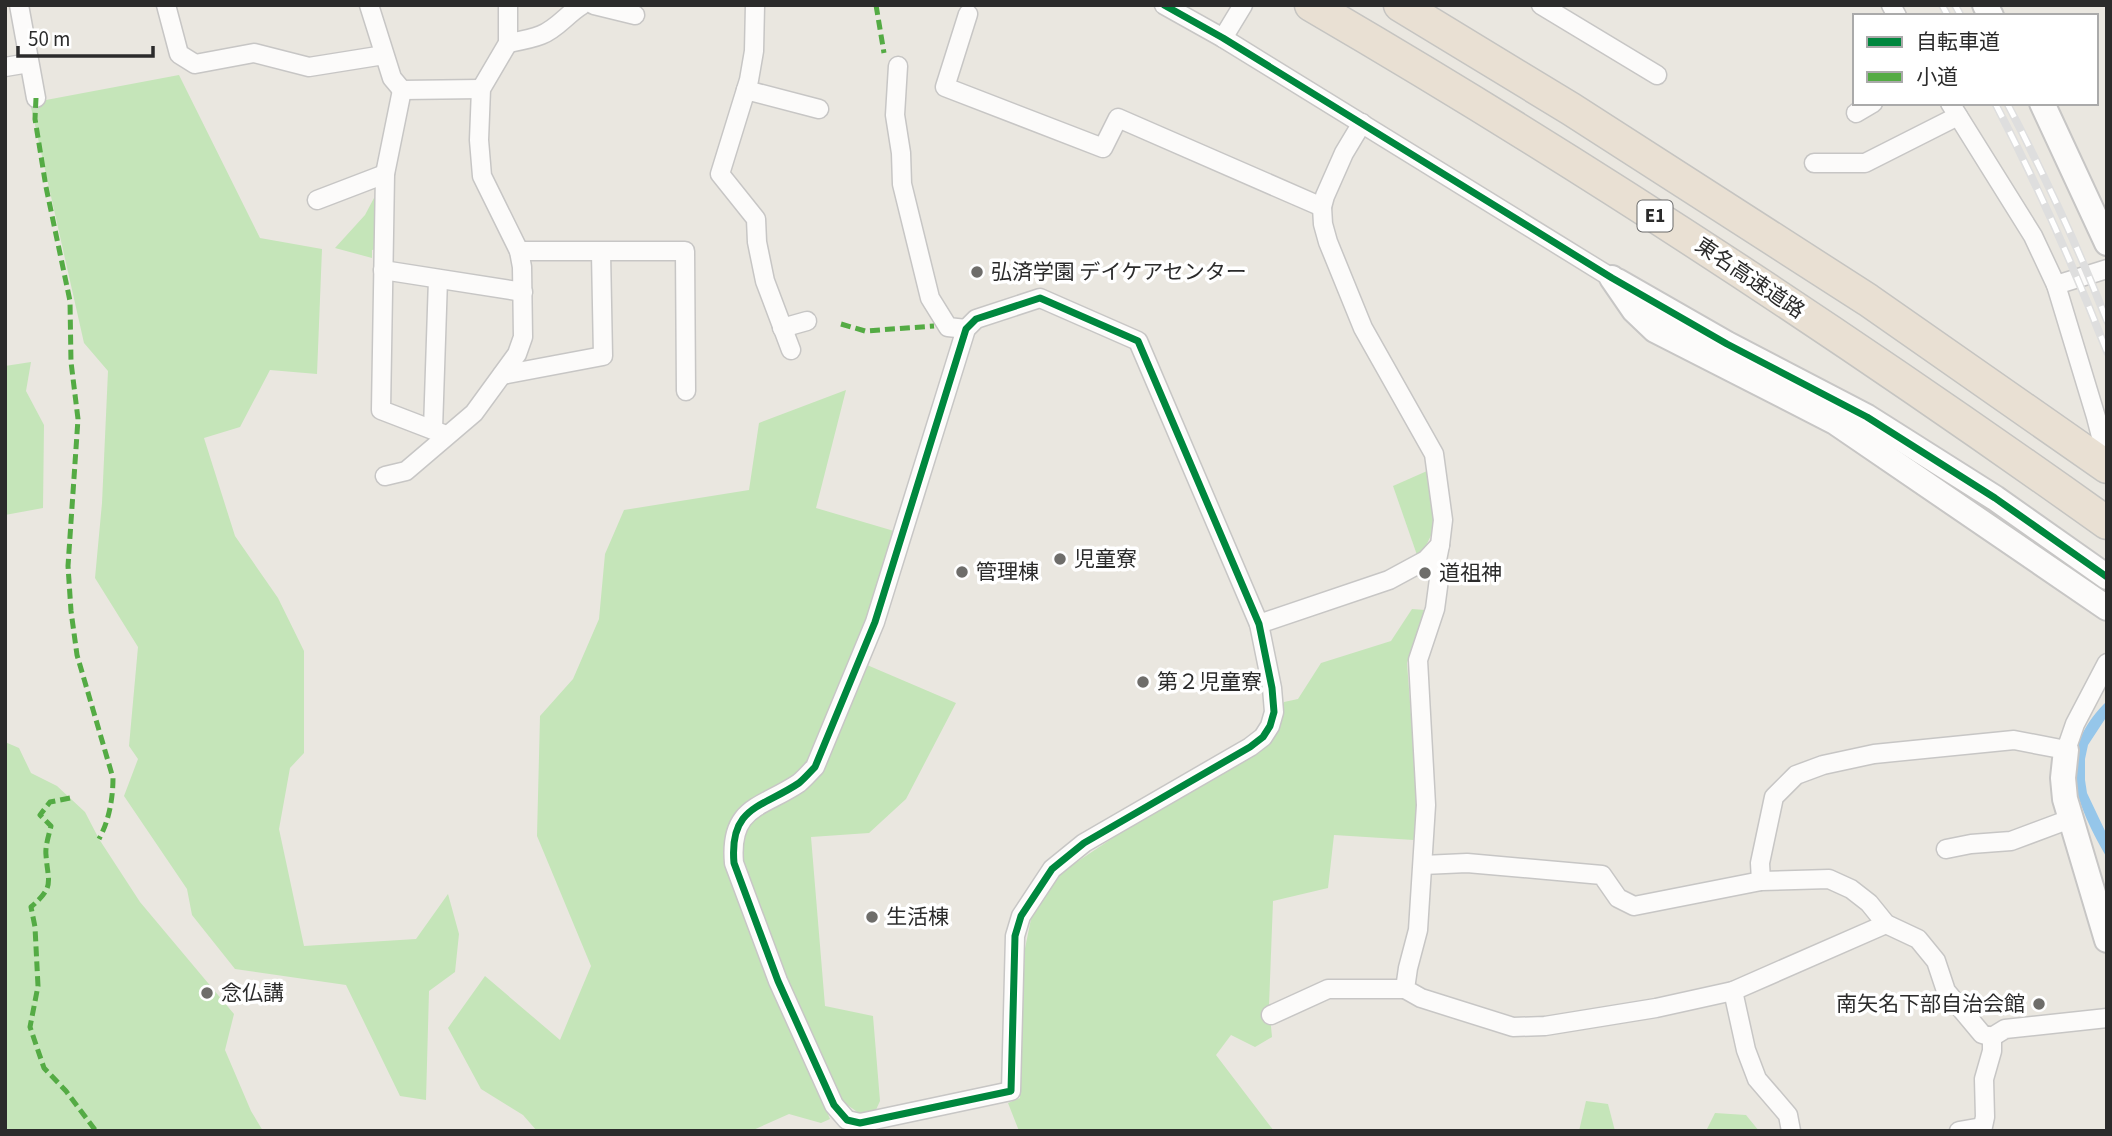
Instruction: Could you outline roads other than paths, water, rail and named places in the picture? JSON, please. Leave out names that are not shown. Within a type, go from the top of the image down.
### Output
[{"type":"highway","name":"東名高速道路","points":[[1311,5],[1685,234],[1990,440],[2107,523]]},
{"type":"highway","name":"東名高速道路","points":[[1400,5],[1571,109],[1868,300],[2107,467]]},
{"type":"street","points":[[19,5],[36,98]]},
{"type":"street","points":[[166,5],[179,54],[195,64],[254,53],[309,67],[384,55]]},
{"type":"street","points":[[369,5],[392,78],[402,90]]},
{"type":"street","points":[[385,475],[406,471],[439,432],[474,413],[517,354],[523,337],[522,267],[519,251],[482,176],[479,141],[481,89],[508,43],[508,5]]},
{"type":"street","points":[[508,43],[542,34],[582,5]]},
{"type":"street","points":[[594,5],[635,15]]},
{"type":"street","points":[[755,5],[754,51],[746,90],[720,174],[756,219],[757,242],[765,281],[791,350]]},
{"type":"street","points":[[1164,5],[1223,38],[1612,278],[1727,344],[1867,416],[1995,498],[2107,577]]},
{"type":"street","points":[[1541,5],[1657,75]]},
{"type":"street","points":[[1223,38],[1242,8]]},
{"type":"street","points":[[968,14],[945,87],[1103,148],[1118,118],[1322,207]]},
{"type":"street","points":[[5,66],[29,63]]},
{"type":"street","points":[[898,66],[895,115],[901,153],[902,184],[930,298],[948,327],[966,329]]},
{"type":"street","points":[[402,90],[481,89]]},
{"type":"street","points":[[402,90],[385,174],[381,410],[439,432]]},
{"type":"street","points":[[746,90],[819,109]]},
{"type":"street","points":[[1856,113],[1870,105]]},
{"type":"street","points":[[2043,105],[2107,243]]},
{"type":"street","points":[[1814,163],[1864,163],[1954,109],[2033,236],[2056,285],[2107,460]]},
{"type":"street","points":[[1362,123],[1344,153],[1322,207],[1323,224],[1363,328],[1434,454],[1443,520],[1436,565],[1438,579],[1435,609],[1418,660],[1426,805],[1418,930],[1405,989]]},
{"type":"street","points":[[317,200],[385,174]]},
{"type":"street","points":[[519,251],[685,251],[686,391]]},
{"type":"street","points":[[502,375],[603,356],[601,253]]},
{"type":"street","points":[[2056,285],[2107,269]]},
{"type":"street","points":[[383,270],[523,292]]},
{"type":"street","points":[[1612,278],[1634,310],[1655,330],[1835,422],[2107,608]]},
{"type":"street","points":[[438,279],[439,432]]},
{"type":"street","points":[[1040,298],[1138,341],[1259,624],[1274,712],[1263,737],[1251,747],[1084,842],[1052,869],[1021,916],[1015,936],[1011,1091],[860,1123],[847,1120],[834,1105],[778,981],[734,863],[732,843],[740,824],[756,805],[799,782],[815,767],[875,622],[966,329],[976,319],[1040,298]]},
{"type":"street","points":[[782,328],[807,321]]},
{"type":"street","points":[[1259,624],[1389,580],[1426,560],[1440,545]]},
{"type":"street","points":[[2105,671],[2075,724],[2066,750],[2063,778],[2070,819],[2107,940]]},
{"type":"street","points":[[1761,881],[1760,863],[1774,797],[1796,775],[1824,765],[1874,754],[2014,740],[2066,750]]},
{"type":"street","points":[[1946,849],[2011,841],[2070,819]]},
{"type":"street","points":[[1423,865],[1467,863],[1602,875],[1618,898],[1634,906],[1761,881],[1829,878],[1851,888],[1869,903],[1886,924],[1918,939],[1936,961],[1946,991],[1982,1034],[1992,1037],[2005,1029],[2107,1018]]},
{"type":"street","points":[[1271,1015],[1328,989],[1405,989],[1421,998],[1513,1027],[1545,1026],[1644,1010],[1733,991],[1886,924]]},
{"type":"street","points":[[1733,991],[1746,1050],[1757,1079],[1788,1115],[1791,1131]]},
{"type":"street","points":[[1959,1131],[1982,1129],[1985,1117],[1984,1079],[1992,1051],[1992,1037]]},
{"type":"water","points":[[2107,701],[2107,716],[2088,745],[2085,780],[2087,793],[2107,835],[2107,858],[2079,797],[2075,759],[2080,740],[2090,721]]},
{"type":"railway","points":[[1942,5],[1947,14]]},
{"type":"railway","points":[[1955,5],[1960,14]]},
{"type":"railway","points":[[1996,105],[2054,226],[2107,352]]},
{"type":"railway","points":[[2008,105],[2060,211],[2107,321]]},
{"type":"place","name":"弘済学園 デイケアセンター","points":[[977,272]]},
{"type":"place","name":"児童寮","points":[[1060,559]]},
{"type":"place","name":"管理棟","points":[[962,572]]},
{"type":"place","name":"道祖神","points":[[1425,573]]},
{"type":"place","name":"第２児童寮","points":[[1143,682]]},
{"type":"place","name":"生活棟","points":[[872,917]]},
{"type":"place","name":"念仏講","points":[[207,993]]},
{"type":"place","name":"南矢名下部自治会館","points":[[2039,1004]]}]
